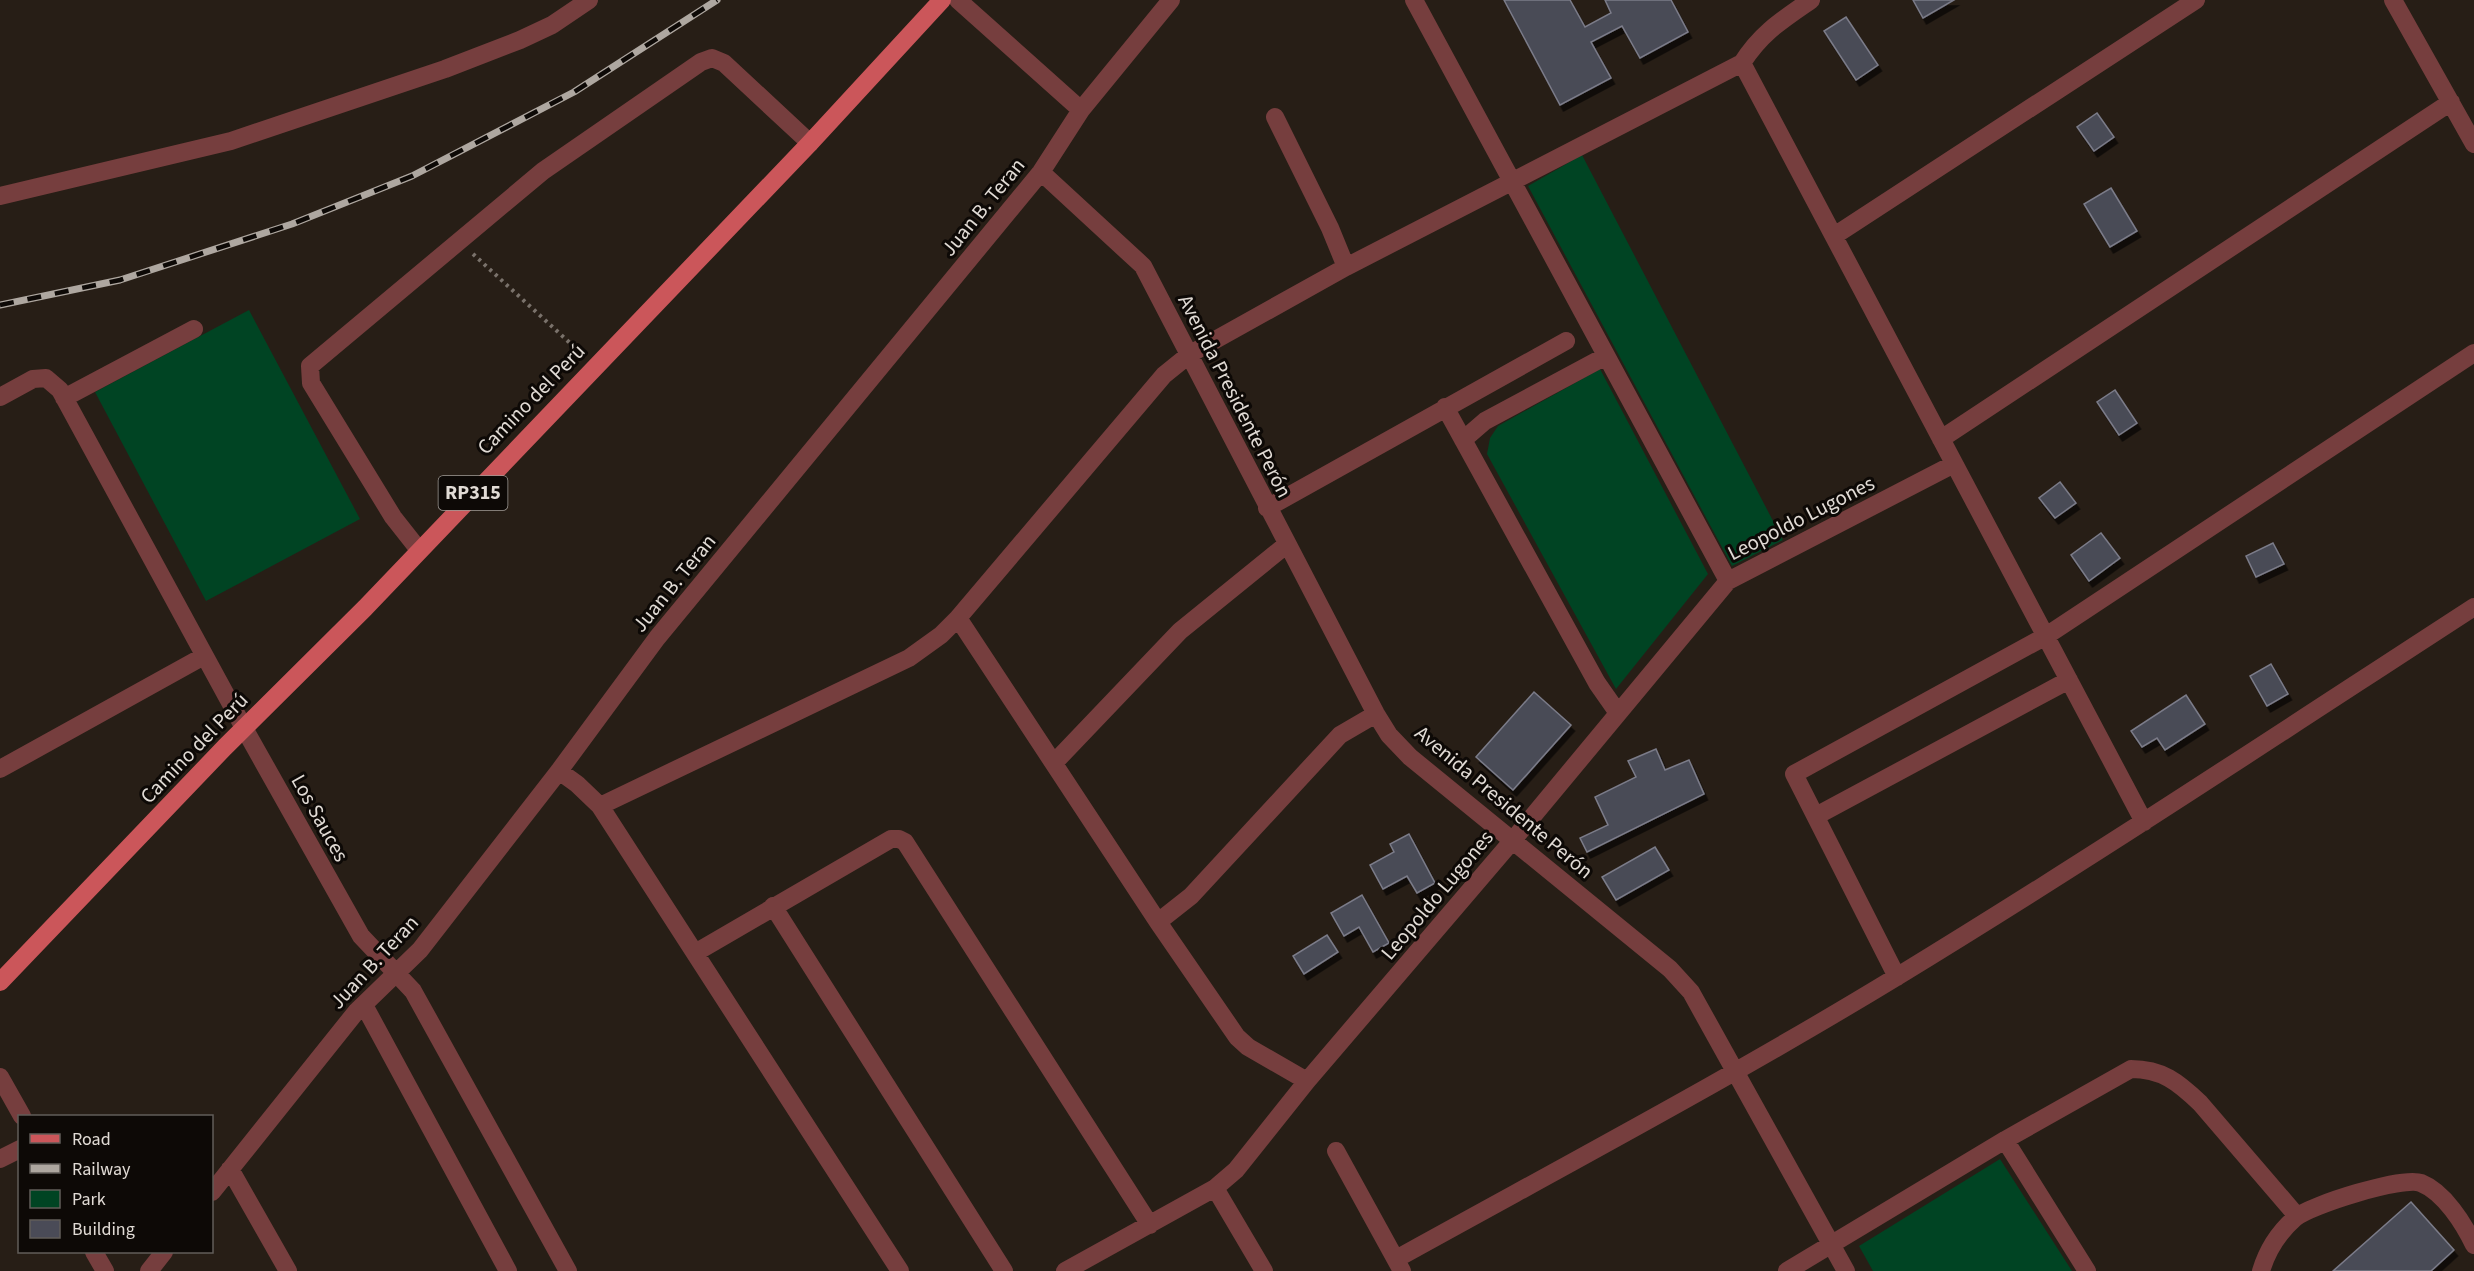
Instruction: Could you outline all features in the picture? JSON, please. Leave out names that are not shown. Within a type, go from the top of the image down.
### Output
[{"type":"main road","name":"Camino del Perú","points":[[0,982],[244,728],[365,608],[594,366],[810,143],[942,0]]},
{"type":"street","points":[[0,196],[231,141],[445,69],[520,40],[552,25],[589,0]]},
{"type":"street","points":[[958,0],[1081,110]]},
{"type":"street","name":"Juan B. Teran","points":[[213,1191],[364,1005],[420,950],[559,771],[657,639],[1041,172],[1081,110],[1171,0]]},
{"type":"street","points":[[1414,0],[1728,581]]},
{"type":"street","points":[[600,806],[891,668],[941,635],[1164,375],[1190,354],[1346,267],[1742,63],[1752,47],[1769,29],[1811,0]]},
{"type":"street","points":[[1834,236],[2196,0]]},
{"type":"street","points":[[2393,0],[2474,144]]},
{"type":"street","points":[[419,550],[393,517],[311,383],[310,366],[543,171],[701,62],[712,58],[724,63],[810,143]]},
{"type":"street","points":[[1742,63],[2144,822]]},
{"type":"street","points":[[1941,439],[2451,102]]},
{"type":"street","points":[[1275,117],[1330,228],[1346,267]]},
{"type":"street","name":"Avenida Presidente Perón","points":[[1041,172],[1143,266],[1286,545],[1389,735],[1410,757],[1670,969],[1691,992],[1846,1271]]},
{"type":"street","points":[[64,398],[194,329]]},
{"type":"street","points":[[1267,508],[1566,340]]},
{"type":"street","points":[[1897,976],[1794,774],[2046,636],[2474,353]]},
{"type":"street","points":[[1463,440],[1485,421],[1606,356]]},
{"type":"street","name":"Los Sauces","points":[[0,397],[33,379],[46,378],[60,390],[204,656],[361,936],[413,991],[568,1271]]},
{"type":"street","points":[[1445,407],[1592,673],[1618,713]]},
{"type":"street","name":"Leopoldo Lugones","points":[[1065,1271],[1094,1264],[1150,1225],[1215,1188],[1236,1170],[1307,1081],[1513,840],[1728,581],[1954,464]]},
{"type":"street","points":[[1054,763],[1180,631],[1286,545]]},
{"type":"street","points":[[1336,1151],[1399,1265],[1897,976],[2144,822],[2474,607]]},
{"type":"street","points":[[957,618],[1237,1037],[1248,1047],[1307,1081]]},
{"type":"street","points":[[0,768],[204,656]]},
{"type":"street","points":[[1816,816],[2069,680]]},
{"type":"street","points":[[1158,922],[1191,896],[1340,735],[1376,714]]},
{"type":"street","points":[[559,771],[600,806],[900,1271]]},
{"type":"street","points":[[695,953],[891,839],[905,842],[1150,1225]]},
{"type":"street","points":[[773,906],[1004,1271]]},
{"type":"street","points":[[364,1005],[508,1271]]},
{"type":"street","points":[[1787,1271],[2005,1140],[2131,1069],[2149,1069],[2162,1074],[2186,1090],[2200,1103],[2297,1216]]},
{"type":"street","points":[[0,1077],[21,1115]]},
{"type":"street","points":[[2005,1140],[2087,1271]]},
{"type":"street","points":[[0,1159],[18,1150]]},
{"type":"street","points":[[230,1169],[288,1271]]},
{"type":"street","points":[[2261,1271],[2270,1248],[2297,1216],[2342,1198],[2400,1182],[2421,1183],[2441,1197],[2455,1212],[2474,1245]]},
{"type":"street","points":[[1215,1188],[1264,1271]]},
{"type":"street","points":[[95,1253],[105,1271]]},
{"type":"street","points":[[148,1271],[162,1253]]},
{"type":"path","points":[[459,241],[594,366]]},
{"type":"green space","points":[[1582,155],[1783,540],[1732,566],[1528,186]]},
{"type":"green space","points":[[249,310],[360,519],[206,601],[95,392]]},
{"type":"green space","points":[[1600,369],[1708,574],[1616,689],[1487,454],[1490,438],[1498,426]]},
{"type":"green space","points":[[2000,1159],[2072,1271],[1873,1271],[1859,1246]]},
{"type":"building","points":[[1504,0],[1570,0],[1585,27],[1611,13],[1605,0],[1671,0],[1688,32],[1640,58],[1622,26],[1591,42],[1611,78],[1560,105]]},
{"type":"building","points":[[1913,0],[1954,0],[1923,18]]},
{"type":"building","points":[[1846,17],[1878,65],[1856,80],[1824,31]]},
{"type":"building","points":[[2097,113],[2114,137],[2094,151],[2077,127]]},
{"type":"building","points":[[2111,188],[2137,231],[2110,247],[2084,204]]},
{"type":"building","points":[[2115,390],[2137,423],[2119,435],[2097,402]]},
{"type":"building","points":[[2060,482],[2076,503],[2055,518],[2039,498]]},
{"type":"building","points":[[2101,533],[2120,558],[2089,581],[2071,555]]},
{"type":"building","points":[[2273,543],[2284,564],[2256,577],[2246,556]]},
{"type":"building","points":[[2271,664],[2288,694],[2267,706],[2250,676]]},
{"type":"building","points":[[1534,692],[1571,725],[1513,790],[1476,757]]},
{"type":"building","points":[[2186,695],[2205,724],[2165,750],[2157,738],[2142,747],[2131,731]]},
{"type":"building","points":[[1656,749],[1665,770],[1689,760],[1704,794],[1587,852],[1580,838],[1608,825],[1595,797],[1636,777],[1628,761]]},
{"type":"building","points":[[1409,834],[1435,883],[1417,893],[1407,876],[1383,889],[1370,865],[1394,852],[1390,844]]},
{"type":"building","points":[[1655,847],[1669,870],[1616,900],[1602,877]]},
{"type":"building","points":[[1362,895],[1389,943],[1373,952],[1359,927],[1344,936],[1331,913]]},
{"type":"building","points":[[1327,935],[1338,952],[1304,974],[1293,956]]},
{"type":"building","points":[[2411,1202],[2454,1250],[2431,1271],[2333,1271]]},
{"type":"railway","points":[[0,305],[120,280],[292,224],[412,176],[574,92],[717,0]]}]
